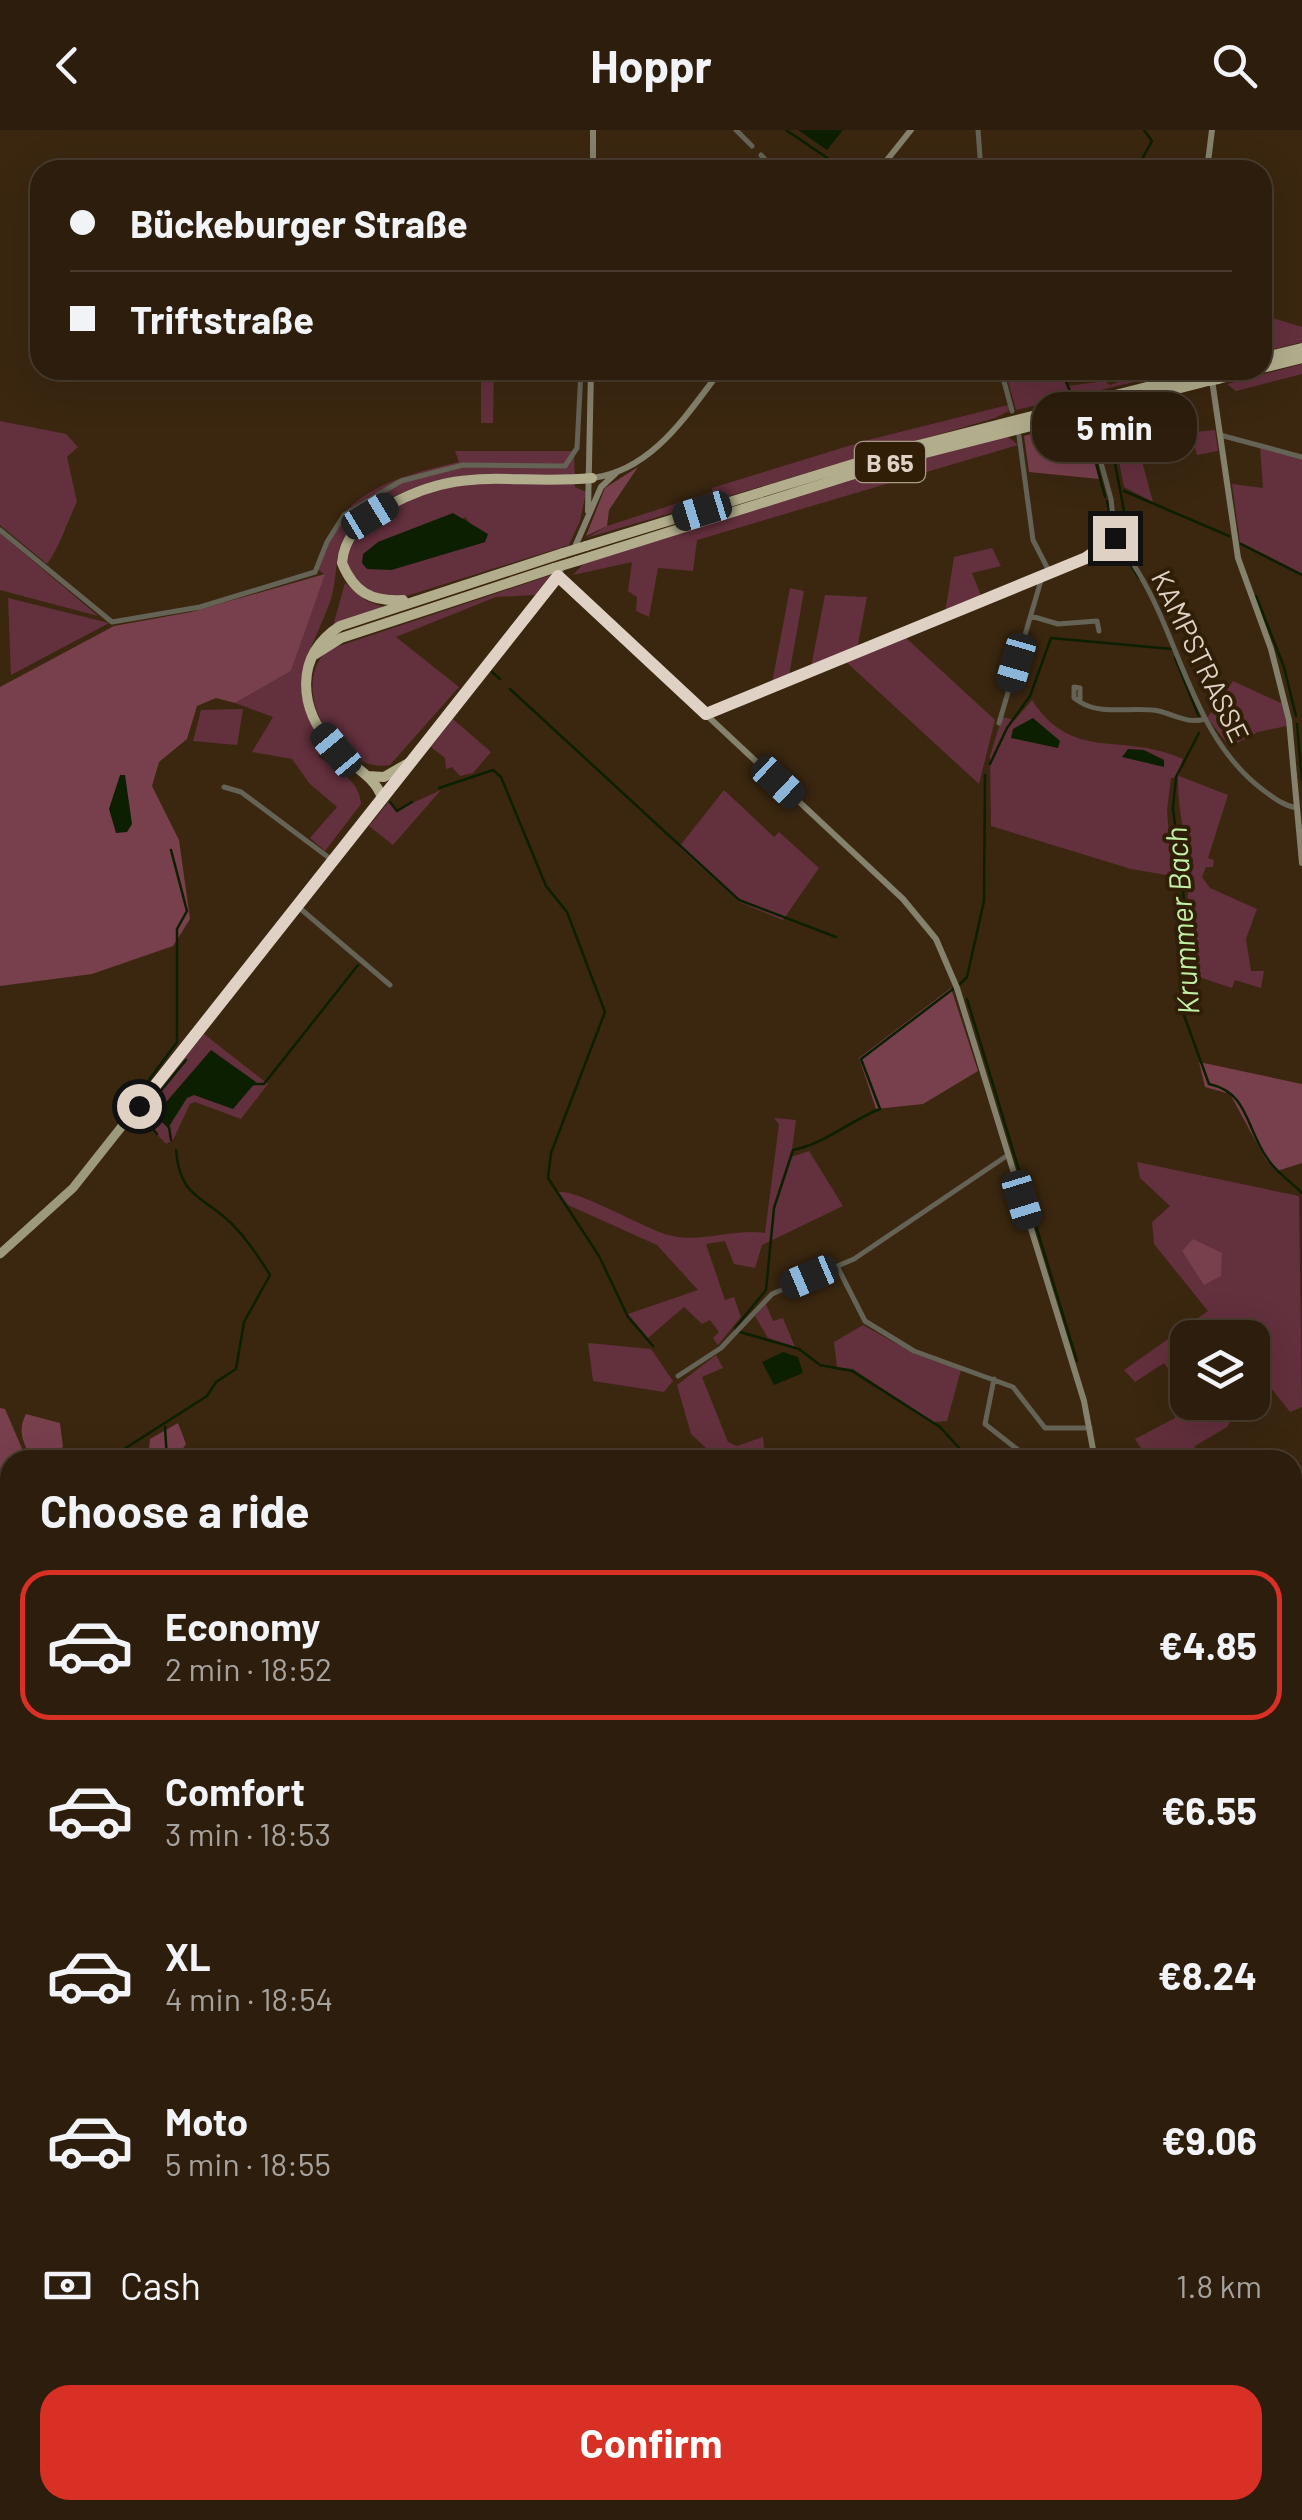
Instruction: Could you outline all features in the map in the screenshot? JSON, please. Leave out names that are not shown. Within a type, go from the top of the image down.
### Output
[{"type":"highway","points":[[1272,356],[1302,348]]},
{"type":"highway","points":[[1272,366],[1302,358]]},
{"type":"highway","name":"B 65","points":[[309,659],[319,642],[340,626],[438,592],[898,450],[1190,380]]},
{"type":"highway","name":"B 65","points":[[309,659],[341,638],[556,572],[577,560],[902,459],[1193,380]]},
{"type":"highway","points":[[438,592],[401,600],[368,597],[356,588],[342,563],[347,540],[370,516],[399,499],[451,481],[504,475],[592,478]]},
{"type":"highway","points":[[309,659],[305,685],[318,726],[382,798]]},
{"type":"highway","points":[[366,776],[384,776],[412,761]]},
{"type":"main road","points":[[0,1254],[73,1188],[382,798]]},
{"type":"street","points":[[593,130],[593,160]]},
{"type":"street","points":[[736,130],[752,146]]},
{"type":"street","points":[[887,160],[911,130]]},
{"type":"street","points":[[978,130],[980,160]]},
{"type":"street","points":[[1208,160],[1212,130]]},
{"type":"street","points":[[760,155],[765,160]]},
{"type":"street","points":[[0,530],[112,622],[200,607],[315,572],[344,516],[369,497],[420,474],[483,463],[566,466],[577,448],[580,380]]},
{"type":"street","points":[[586,522],[592,478],[592,380]]},
{"type":"street","points":[[382,798],[556,572],[586,522],[601,487],[658,447],[714,380]]},
{"type":"street","points":[[1004,380],[1012,412]]},
{"type":"street","points":[[1212,380],[1238,558],[1284,696],[1302,863]]},
{"type":"street","name":"KAMPSTRASSE","points":[[1092,434],[1111,499],[1115,538],[1126,548],[1163,612],[1182,674],[1205,719],[1235,768],[1279,802],[1297,808]]},
{"type":"street","points":[[1220,435],[1302,457]]},
{"type":"street","points":[[1018,436],[1032,540],[1050,573]]},
{"type":"street","points":[[592,478],[616,473]]},
{"type":"street","points":[[706,714],[1086,558],[1115,538]]},
{"type":"street","points":[[556,572],[903,899],[946,958],[1090,1428],[1093,1450]]},
{"type":"street","points":[[998,722],[1042,576]]},
{"type":"street","points":[[1031,616],[1058,624],[1084,618],[1096,621],[1098,631]]},
{"type":"street","points":[[1080,702],[1094,708],[1146,710],[1185,721],[1205,719]]},
{"type":"street","points":[[228,787],[332,860]]},
{"type":"street","points":[[296,905],[390,986]]},
{"type":"street","points":[[678,1376],[721,1348],[772,1294],[837,1266],[1008,1155]]},
{"type":"street","points":[[837,1266],[864,1322],[914,1351],[1020,1392],[1044,1428],[1090,1428]]},
{"type":"street","points":[[994,1379],[985,1424],[1018,1450]]},
{"type":"shaded area","points":[[798,130],[843,130],[827,150]]},
{"type":"shaded area","points":[[1272,318],[1302,327],[1302,342],[1272,350]]},
{"type":"shaded area","points":[[1302,364],[1302,374],[1236,391],[1227,384],[1272,380],[1272,372]]},
{"type":"shaded area","points":[[481,380],[494,380],[493,423],[481,423]]},
{"type":"shaded area","points":[[1008,380],[1065,380],[1067,386],[1143,380],[1016,410]]},
{"type":"shaded area","points":[[1008,405],[1009,411],[995,418],[586,538],[607,526],[712,492],[712,488],[868,440]]},
{"type":"shaded area","points":[[1159,409],[1161,425],[1149,440],[1137,443],[1153,502],[1124,487],[1111,420]]},
{"type":"shaded area","points":[[1083,420],[1099,479],[1029,472],[1024,436]]},
{"type":"shaded area","points":[[0,421],[66,434],[78,447],[67,457],[77,502],[47,564],[0,525]]},
{"type":"shaded area","points":[[1215,430],[1218,451],[1197,455],[1195,448],[1186,449],[1185,433]]},
{"type":"shaded area","points":[[1007,436],[1018,445],[697,540],[693,571],[658,568],[649,617],[636,611],[637,597],[628,591],[632,562],[573,575],[583,564],[903,463]]},
{"type":"shaded area","points":[[1260,446],[1302,459],[1302,574],[1240,542],[1232,484],[1263,488]]},
{"type":"shaded area","points":[[455,451],[574,451],[575,487],[586,492],[580,521],[569,545],[400,598],[384,598],[357,587],[346,564],[350,547],[370,520],[402,502],[451,483],[451,478],[385,501],[345,535],[330,602],[302,676],[308,705],[332,750],[318,756],[352,782],[360,796],[361,804],[325,851],[310,838],[337,807],[310,784],[292,759],[252,752],[273,717],[235,703],[291,671],[324,574],[316,568],[337,522],[369,493],[389,483],[459,462]],"holes":[[[465,517],[485,542],[391,570]]]},
{"type":"shaded area","points":[[638,467],[609,510],[607,526],[586,536],[605,488]]},
{"type":"shaded area","points":[[453,513],[488,534],[485,542],[391,570],[367,569],[362,563],[363,554],[378,542]]},
{"type":"shaded area","points":[[0,533],[98,616],[0,590]]},
{"type":"shaded area","points":[[992,548],[1001,566],[972,573],[982,598],[945,613],[954,557]]},
{"type":"shaded area","points":[[325,574],[291,671],[235,703],[216,698],[197,706],[187,739],[159,762],[152,786],[179,840],[190,919],[173,946],[92,974],[0,986],[0,687],[114,626],[191,612]]},
{"type":"shaded area","points":[[551,575],[535,595],[496,597],[396,637],[459,687],[390,765],[370,764],[336,743],[315,706],[313,686],[316,667],[327,650]]},
{"type":"shaded area","points":[[345,583],[367,601],[384,607],[333,626]]},
{"type":"shaded area","points":[[790,588],[804,591],[789,676],[772,683]]},
{"type":"shaded area","points":[[825,595],[867,597],[857,649],[811,667]]},
{"type":"shaded area","points":[[8,598],[109,623],[11,675]]},
{"type":"shaded area","points":[[904,636],[995,720],[979,784],[844,660]]},
{"type":"shaded area","points":[[1233,681],[1283,704],[1287,726],[1258,732],[1230,747],[1207,718]]},
{"type":"shaded area","points":[[1032,700],[1064,732],[1081,739],[1160,751],[1183,759],[1179,776],[1228,795],[1208,858],[1214,860],[1213,867],[1206,867],[1202,877],[1210,888],[1257,909],[1246,939],[1251,971],[1264,971],[1261,988],[1235,980],[1232,988],[1184,972],[1188,878],[1178,777],[1171,778],[1167,810],[1172,876],[1131,869],[991,826],[990,756],[1002,717],[1015,720]]},
{"type":"shaded area","points":[[243,709],[237,745],[193,741],[201,710]]},
{"type":"shaded area","points":[[1033,718],[1060,741],[1058,748],[1011,738],[1013,729]]},
{"type":"shaded area","points":[[453,719],[491,752],[473,773],[460,776],[452,767],[446,769],[445,758],[431,747]]},
{"type":"shaded area","points":[[1128,749],[1144,750],[1164,760],[1164,767],[1122,757]]},
{"type":"shaded area","points":[[120,775],[125,775],[132,824],[127,832],[116,833],[109,809]]},
{"type":"shaded area","points":[[441,790],[393,845],[369,826],[390,800],[397,810]]},
{"type":"shaded area","points":[[724,790],[774,837],[779,832],[819,868],[783,920],[739,902],[679,847]]},
{"type":"shaded area","points":[[951,988],[978,1071],[923,1104],[876,1109],[859,1058]]},
{"type":"shaded area","points":[[204,1034],[268,1084],[241,1119],[195,1102],[190,1104],[173,1140],[166,1144],[139,1115]]},
{"type":"shaded area","points":[[211,1050],[256,1082],[233,1109],[194,1095],[187,1098],[168,1128],[155,1115]]},
{"type":"shaded area","points":[[1199,1062],[1302,1084],[1302,1163],[1277,1171],[1266,1160],[1230,1094],[1205,1087]]},
{"type":"shaded area","points":[[774,1118],[796,1120],[791,1157],[809,1151],[843,1206],[762,1245],[755,1268],[734,1264],[725,1241],[706,1244],[725,1300],[734,1297],[741,1317],[718,1345],[713,1338],[719,1332],[710,1320],[702,1324],[684,1307],[648,1338],[628,1314],[698,1290],[657,1245],[568,1205],[558,1192],[579,1196],[678,1237],[765,1233],[779,1124]]},
{"type":"shaded area","points":[[1137,1162],[1299,1196],[1302,1407],[1290,1412],[1270,1386],[1270,1320],[1195,1320],[1208,1311],[1154,1244],[1152,1222],[1170,1206],[1140,1178]]},
{"type":"shaded area","points":[[1193,1239],[1222,1253],[1221,1276],[1204,1285],[1182,1251]]},
{"type":"shaded area","points":[[766,1304],[773,1321],[783,1318],[795,1347],[768,1338],[755,1316]]},
{"type":"shaded area","points":[[863,1325],[915,1354],[961,1370],[947,1421],[933,1422],[853,1369],[837,1367],[834,1342]]},
{"type":"shaded area","points":[[1170,1338],[1170,1371],[1164,1363],[1135,1382],[1124,1370]]},
{"type":"shaded area","points":[[588,1343],[651,1349],[673,1381],[664,1392],[593,1381]]},
{"type":"shaded area","points":[[783,1352],[798,1357],[803,1373],[774,1385],[762,1362]]},
{"type":"shaded area","points":[[716,1355],[723,1368],[702,1377],[728,1442],[737,1446],[763,1437],[764,1450],[708,1450],[691,1434],[677,1385]]},
{"type":"shaded area","points":[[0,1408],[5,1409],[23,1450],[0,1450]]},
{"type":"shaded area","points":[[26,1414],[60,1423],[63,1447],[28,1450],[22,1425]]},
{"type":"shaded area","points":[[1171,1420],[1231,1420],[1195,1450],[1142,1450],[1135,1439]]},
{"type":"shaded area","points":[[178,1423],[186,1444],[182,1450],[149,1450],[150,1439]]},
{"type":"waterway","name":"Krummer Bach","points":[[786,130],[830,160]]},
{"type":"waterway","points":[[1142,160],[1152,141],[1144,130]]},
{"type":"waterway","name":"Krummer Bach","points":[[1065,380],[1070,391]]},
{"type":"waterway","points":[[1108,414],[1128,544]]},
{"type":"waterway","name":"Krummer Bach","points":[[1085,420],[1105,497]]},
{"type":"waterway","points":[[1124,491],[1229,536]]},
{"type":"waterway","name":"Krummer Bach","points":[[1107,501],[1110,515]]},
{"type":"waterway","points":[[1241,544],[1302,575]]},
{"type":"waterway","name":"Krummer Bach","points":[[1127,559],[1139,578]]},
{"type":"waterway","points":[[1256,596],[1284,667],[1296,716]]},
{"type":"waterway","points":[[990,764],[1007,728],[1030,696],[1051,638],[1172,649]]},
{"type":"waterway","name":"Krummer Bach","points":[[1175,658],[1199,717]]},
{"type":"waterway","points":[[492,672],[500,679]]},
{"type":"waterway","points":[[510,689],[739,900],[836,937]]},
{"type":"waterway","points":[[1297,724],[1302,780]]},
{"type":"waterway","name":"Krummer Bach","points":[[1199,733],[1176,777],[1173,808],[1184,900],[1179,938],[1181,1007],[1209,1084],[1222,1088],[1239,1103],[1270,1163],[1302,1193]]},
{"type":"waterway","points":[[439,788],[493,770],[501,777],[546,886],[567,912],[605,1012],[551,1153],[548,1178],[599,1256],[628,1317],[653,1346]]},
{"type":"waterway","points":[[959,985],[967,977],[984,901],[985,775]]},
{"type":"waterway","points":[[390,802],[397,811],[412,802]]},
{"type":"waterway","points":[[146,1084],[177,1042],[177,929],[187,911],[171,850]]},
{"type":"waterway","points":[[252,1084],[264,1084],[358,965]]},
{"type":"waterway","points":[[735,1328],[766,1290],[774,1208],[793,1150],[816,1143],[880,1109],[861,1059],[953,989]]},
{"type":"waterway","points":[[967,999],[1077,1361]]},
{"type":"waterway","points":[[157,1134],[147,1122],[145,1110],[186,1060]]},
{"type":"waterway","points":[[169,1127],[171,1140]]},
{"type":"waterway","points":[[123,1450],[207,1396],[216,1382],[236,1369],[244,1322],[270,1275],[237,1229],[188,1187],[178,1166],[176,1150]]},
{"type":"waterway","points":[[740,1332],[799,1349],[820,1365],[852,1371],[940,1427],[961,1450]]},
{"type":"waterway","points":[[165,1427],[166,1450]]},
{"type":"route","points":[[139,1106],[558,576],[706,714],[1086,558],[1115,538]]}]
